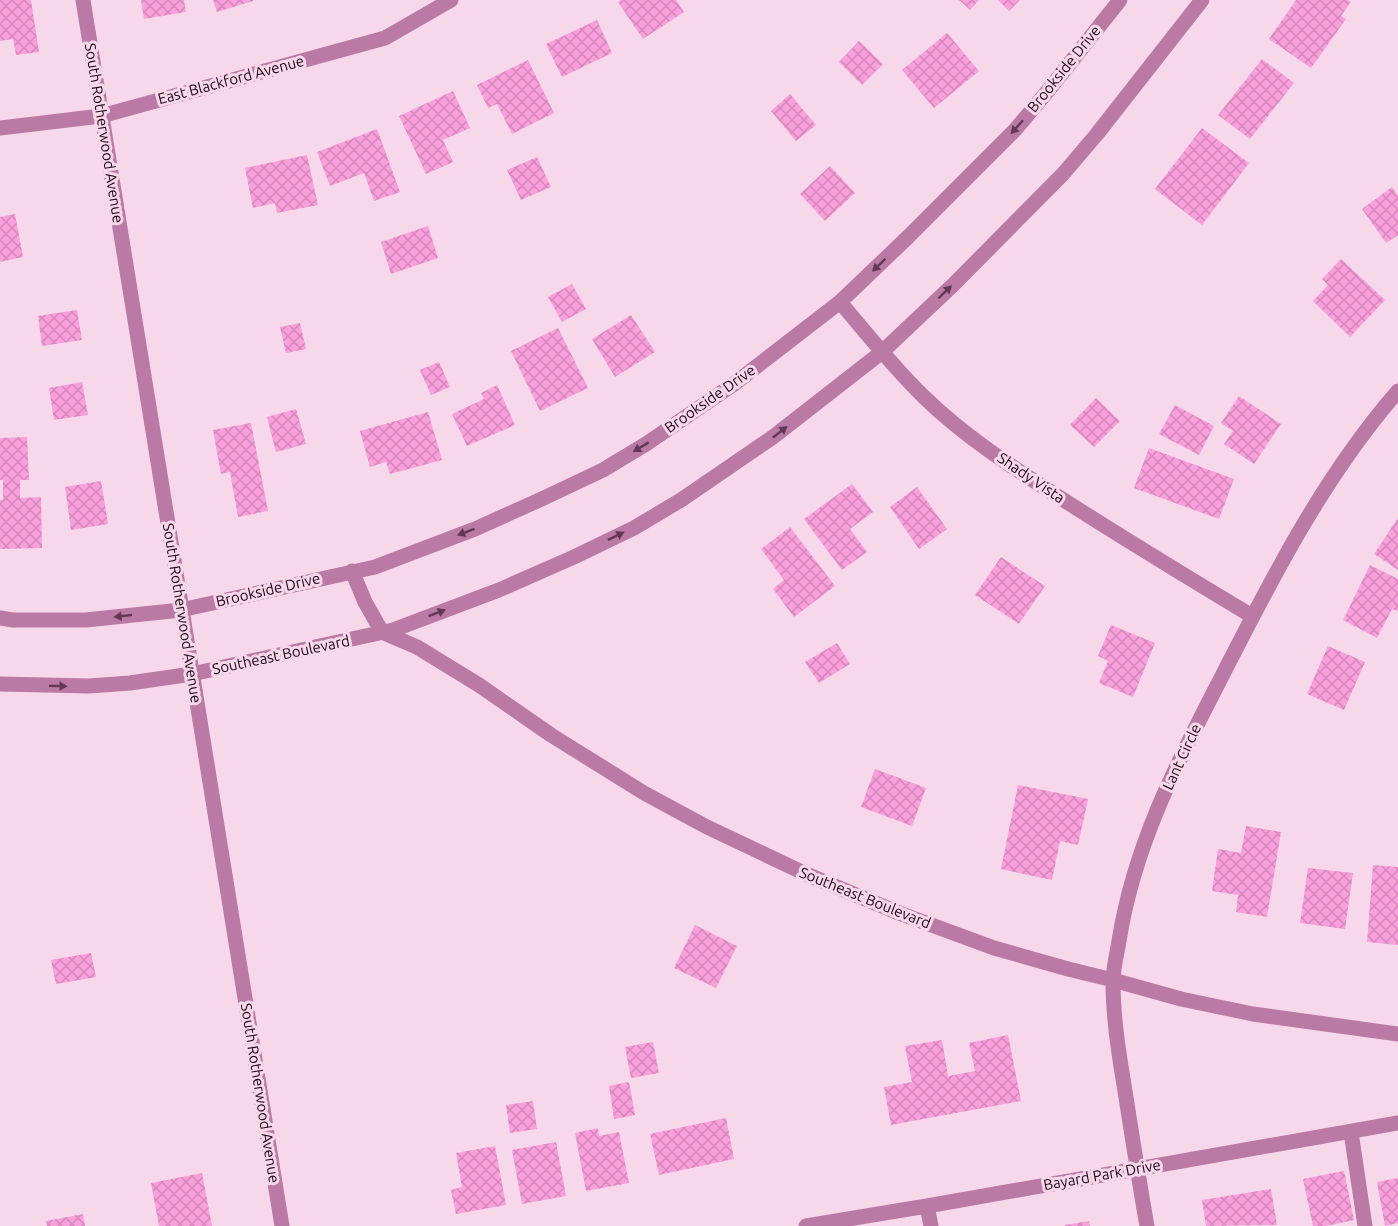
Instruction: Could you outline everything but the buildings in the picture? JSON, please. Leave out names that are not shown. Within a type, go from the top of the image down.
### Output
[{"type":"street","name":"South Rotherwood Avenue","points":[[83,0],[282,1226]]},
{"type":"street","name":"East Blackford Avenue","points":[[0,128],[101,116],[385,38],[451,0]]},
{"type":"street","name":"Brookside Drive","points":[[181,610],[375,567],[475,529],[546,497],[603,470],[646,444],[734,384],[840,302],[1015,130],[1120,0]]},
{"type":"street","points":[[352,572],[382,632],[393,630],[499,590],[574,557],[634,528],[681,500],[773,437],[882,352],[953,285],[1063,174],[1202,0]]},
{"type":"street","name":"Shady Vista","points":[[840,302],[924,398],[967,434],[1023,474],[1147,554],[1252,616]]},
{"type":"street","name":"Lant Circle","points":[[1147,1226],[1116,1031],[1113,980],[1123,917],[1134,873],[1152,820],[1183,751],[1252,616],[1321,496],[1350,451],[1398,391]]},
{"type":"street","points":[[0,618],[86,620],[181,610]]},
{"type":"street","name":"Southeast Boulevard","points":[[0,684],[89,686],[130,683],[192,674],[382,632],[417,647],[479,685],[551,735],[644,793],[806,874],[899,913],[994,948],[1181,999],[1253,1014],[1398,1034]]},
{"type":"street","name":"Bayard Park Drive","points":[[807,1226],[1398,1123]]},
{"type":"street","points":[[1351,1132],[1365,1226]]},
{"type":"street","points":[[927,1206],[931,1226]]}]
